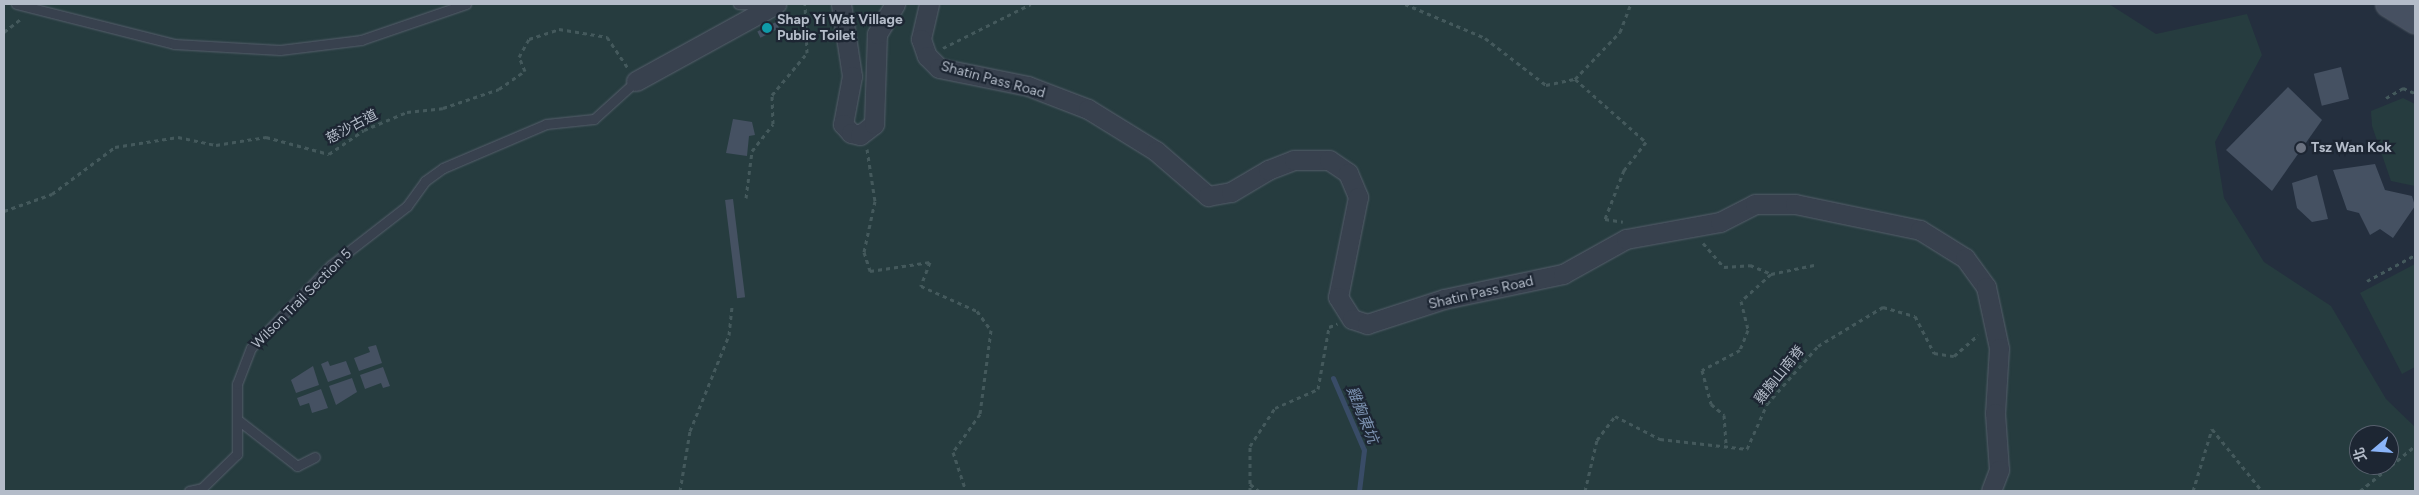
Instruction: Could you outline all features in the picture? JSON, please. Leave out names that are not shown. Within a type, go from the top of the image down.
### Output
[{"type":"main road","points":[[2389,4],[2415,20]]},
{"type":"street","name":"Wilson Trail Section 5","points":[[636,81],[775,4]]},
{"type":"street","points":[[841,4],[852,76],[843,124],[851,133],[867,132],[874,124],[877,91],[876,34],[895,4]]},
{"type":"street","name":"Shatin Pass Road","points":[[928,4],[921,26],[927,56],[940,68],[1028,86],[1088,109],[1156,151],[1208,196],[1231,192],[1268,170],[1294,160],[1329,160],[1348,173],[1358,197],[1338,288],[1338,296],[1352,318],[1367,324],[1444,299],[1563,274],[1626,239],[1720,222],[1755,204],[1773,202],[1920,230],[1965,258],[1986,287],[1996,325],[1999,470],[1991,491]]},
{"type":"lane","points":[[16,4],[174,44],[280,50],[361,40],[466,4]]},
{"type":"lane","points":[[738,4],[775,4]]},
{"type":"lane","name":"Wilson Trail Section 5","points":[[189,491],[202,488],[237,454],[237,384],[252,348],[332,265],[406,206],[424,181],[443,168],[546,124],[594,119],[636,81]]},
{"type":"lane","points":[[238,420],[296,466],[315,457]]},
{"type":"path","points":[[746,198],[752,151],[773,124],[772,95],[807,53],[805,4]]},
{"type":"path","points":[[927,56],[1031,4]]},
{"type":"path","points":[[1405,4],[1485,38],[1546,85],[1575,79],[1620,32],[1631,4]]},
{"type":"path","points":[[4,32],[35,8]]},
{"type":"path","name":"慈沙古道","points":[[4,211],[52,194],[114,147],[178,136],[216,145],[266,137],[329,154],[364,130],[407,112],[443,108],[499,89],[525,71],[519,57],[529,39],[559,29],[607,36],[636,81]]},
{"type":"path","points":[[1575,79],[1646,142],[1624,170],[1604,219],[1631,223]]},
{"type":"path","points":[[2386,98],[2403,88],[2415,93]]},
{"type":"path","points":[[867,132],[875,201],[864,252],[870,272],[930,262],[921,286],[937,297],[977,311],[991,330],[980,414],[953,452],[966,491]]},
{"type":"path","points":[[1692,228],[1724,267],[1750,265],[1771,274]]},
{"type":"path","points":[[2367,281],[2415,255]]},
{"type":"path","points":[[1726,447],[1724,415],[1711,404],[1702,370],[1740,350],[1748,330],[1741,301],[1771,274],[1814,265]]},
{"type":"path","points":[[680,491],[690,432],[729,334],[732,306]]},
{"type":"path","name":"雞胸山南脊","points":[[1585,491],[1597,440],[1615,416],[1660,439],[1747,449],[1767,404],[1818,346],[1883,307],[1915,316],[1934,353],[1954,356],[1996,325]]},
{"type":"path","points":[[1250,491],[1250,446],[1275,408],[1318,389],[1329,327],[1352,318]]},
{"type":"path","points":[[2193,491],[2212,429],[2262,491]]},
{"type":"path","points":[[2360,491],[2415,446]]},
{"type":"path","points":[[1250,484],[1260,491]]},
{"type":"path","points":[[85,491],[128,491]]},
{"type":"green space","points":[[4,4],[2109,4],[2156,34],[2247,14],[2262,55],[2215,142],[2224,198],[2264,262],[2331,306],[2386,399],[2415,427],[2415,491],[4,491]]},
{"type":"green space","points":[[2403,98],[2415,104],[2415,186],[2391,181],[2372,126],[2371,111]]},
{"type":"green space","points":[[2415,264],[2415,367],[2402,374],[2360,293]]},
{"type":"building","name":"Shap Yi Wat Village Public Toilet","points":[[776,22],[779,28],[760,38],[757,32]]},
{"type":"building","points":[[2341,67],[2349,99],[2322,106],[2314,74]]},
{"type":"building","points":[[2288,87],[2322,120],[2272,191],[2226,150]]},
{"type":"building","points":[[733,119],[752,122],[755,135],[749,136],[747,156],[726,153]]},
{"type":"building","points":[[2375,164],[2385,190],[2412,196],[2415,206],[2393,238],[2380,229],[2370,235],[2359,213],[2347,210],[2333,170]]},
{"type":"building","points":[[2317,175],[2328,219],[2312,222],[2297,208],[2292,183]]},
{"type":"building","points":[[733,199],[745,297],[737,298],[725,200]]},
{"type":"building","points":[[376,345],[382,363],[359,371],[354,358],[370,352],[368,347]]},
{"type":"building","points":[[328,361],[330,366],[346,361],[351,374],[328,382],[321,364]]},
{"type":"building","points":[[313,366],[319,385],[296,393],[291,380]]},
{"type":"building","points":[[383,367],[390,386],[383,388],[381,383],[365,389],[360,375]]},
{"type":"building","points":[[352,378],[357,392],[336,405],[329,386]]},
{"type":"building","points":[[321,389],[328,408],[312,413],[309,403],[300,406],[297,398]]},
{"type":"waterway","name":"雞胸東坑","points":[[1333,378],[1364,450],[1359,491]]},
{"type":"place","name":"Shap Yi Wat Village Public Toilet","points":[[767,28]]},
{"type":"place","name":"Tsz Wan Kok","points":[[2301,148]]}]
